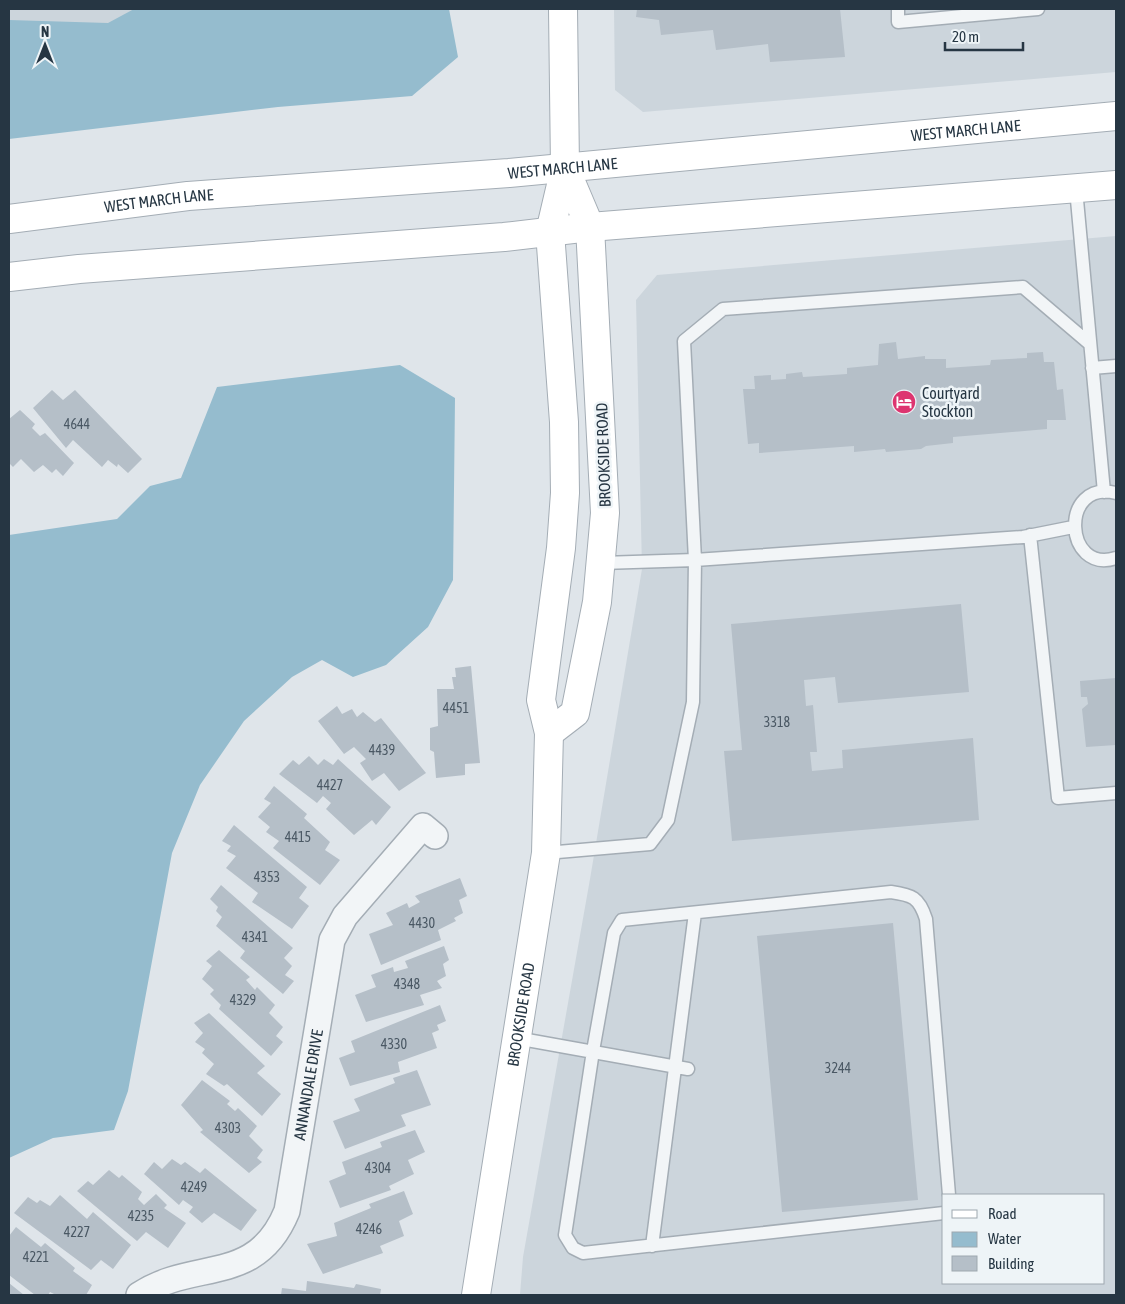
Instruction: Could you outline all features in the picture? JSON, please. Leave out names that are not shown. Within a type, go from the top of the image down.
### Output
[{"type":"main road","name":"BROOKSIDE ROAD","points":[[476,1295],[546,853],[549,732],[541,700],[561,548],[566,494],[564,422],[550,232],[566,168],[563,9]]},
{"type":"main road","name":"WEST MARCH LANE","points":[[9,219],[188,196],[566,168],[1116,116]]},
{"type":"main road","name":"BROOKSIDE ROAD","points":[[549,732],[575,713],[597,602],[602,564],[605,513],[590,227],[566,168]]},
{"type":"main road","points":[[9,277],[78,269],[342,250],[590,227],[1116,185]]},
{"type":"street","name":"ANNANDALE DRIVE","points":[[139,1295],[170,1280],[240,1264],[261,1252],[279,1230],[287,1211],[332,940],[345,916],[422,826],[435,836]]},
{"type":"lane","points":[[898,9],[898,22],[1038,9]]},
{"type":"lane","points":[[1076,189],[1092,368],[1110,493],[1086,500],[1079,508],[1073,527],[1076,538],[1082,548],[1090,555],[1101,559],[1116,558]]},
{"type":"lane","points":[[546,853],[650,844],[668,820],[693,702],[694,560],[684,341],[723,310],[1023,287],[1090,344]]},
{"type":"lane","points":[[1092,368],[1116,366]]},
{"type":"lane","points":[[602,564],[694,560],[1030,535],[1073,527]]},
{"type":"lane","points":[[1030,535],[1058,798],[1116,793]]},
{"type":"lane","points":[[942,1213],[583,1253],[573,1248],[565,1236],[592,1051],[614,933],[622,920],[890,892],[908,895],[921,904],[926,919],[949,1194]]},
{"type":"lane","points":[[652,1246],[695,913]]},
{"type":"lane","points":[[516,1038],[688,1068]]},
{"type":"shaded area","points":[[9,9],[186,9],[99,45],[9,28]]},
{"type":"shaded area","points":[[614,9],[1116,9],[1116,72],[643,112],[615,90]]},
{"type":"shaded area","points":[[1116,236],[1116,1295],[520,1295],[523,1257],[590,879],[642,569],[636,300],[657,275]]},
{"type":"water","points":[[134,9],[449,9],[458,57],[412,96],[278,107],[9,139],[9,20],[108,23]]},
{"type":"water","points":[[400,365],[455,398],[453,580],[428,627],[386,665],[353,677],[322,660],[292,677],[244,721],[200,785],[172,853],[128,1091],[114,1130],[53,1138],[9,1158],[9,535],[117,519],[150,486],[181,478],[217,387]]},
{"type":"building","points":[[637,9],[840,9],[845,57],[770,62],[768,44],[716,50],[713,30],[661,35],[659,20],[636,17]]},
{"type":"building","name":"Courtyard Stockton","points":[[896,342],[898,359],[925,356],[925,359],[946,359],[946,368],[990,365],[991,360],[1027,358],[1027,353],[1043,352],[1044,362],[1054,362],[1057,390],[1063,389],[1066,420],[1047,420],[1047,429],[953,437],[953,443],[926,446],[921,449],[886,452],[885,449],[854,452],[854,446],[759,453],[759,443],[748,444],[743,389],[755,389],[754,376],[771,375],[771,380],[786,379],[786,374],[802,372],[803,377],[847,374],[847,368],[878,365],[879,344]]},
{"type":"building","points":[[52,390],[63,400],[75,390],[142,459],[128,473],[118,464],[117,467],[108,460],[102,467],[73,440],[66,448],[33,408]]},
{"type":"building","points":[[20,410],[35,424],[32,428],[40,436],[45,433],[74,463],[63,476],[56,469],[52,473],[43,465],[34,472],[21,459],[13,467],[9,463],[9,419]]},
{"type":"building","points":[[961,604],[969,692],[838,703],[835,677],[804,680],[806,706],[813,705],[817,752],[810,752],[812,771],[843,768],[842,750],[973,738],[979,820],[732,841],[724,751],[742,750],[731,624]]},
{"type":"building","points":[[471,666],[480,763],[465,764],[465,775],[436,778],[434,752],[430,750],[430,728],[438,726],[437,689],[454,689],[452,677],[456,677],[455,668]]},
{"type":"building","points":[[1116,678],[1116,745],[1086,747],[1082,709],[1088,704],[1087,697],[1081,697],[1080,681]]},
{"type":"building","points":[[337,706],[342,714],[352,709],[357,717],[363,712],[375,722],[381,718],[426,773],[399,791],[384,773],[372,781],[360,763],[366,759],[354,747],[344,754],[318,721]]},
{"type":"building","points":[[309,756],[318,765],[324,759],[333,765],[338,759],[391,807],[376,825],[372,820],[354,835],[326,809],[331,803],[323,796],[317,803],[279,774],[293,760],[299,765]]},
{"type":"building","points":[[274,786],[307,814],[304,818],[330,842],[325,850],[340,860],[320,885],[273,848],[279,841],[266,832],[270,827],[258,817],[271,803],[264,799]]},
{"type":"building","points":[[234,825],[307,887],[299,898],[309,906],[292,929],[252,902],[258,893],[226,868],[236,856],[227,851],[231,846],[222,841]]},
{"type":"building","points":[[460,878],[467,896],[459,900],[463,913],[454,918],[456,921],[438,930],[441,940],[381,965],[369,934],[393,925],[386,913],[407,903],[409,908],[420,902],[415,896]]},
{"type":"building","points":[[221,885],[293,948],[284,958],[292,966],[285,975],[294,981],[283,994],[240,958],[245,951],[216,926],[222,917],[216,911],[218,907],[210,899]]},
{"type":"building","points":[[893,923],[918,1200],[782,1212],[757,936]]},
{"type":"building","points":[[444,946],[449,960],[443,964],[446,976],[437,981],[442,988],[420,995],[424,1005],[366,1022],[355,995],[376,987],[371,975],[393,967],[394,972],[408,968],[405,961]]},
{"type":"building","points":[[219,950],[250,977],[246,980],[255,990],[257,987],[275,1005],[269,1013],[283,1027],[276,1036],[283,1042],[271,1056],[219,1009],[221,1005],[210,994],[214,990],[202,979],[212,966],[206,961]]},
{"type":"building","points":[[440,1005],[446,1021],[437,1025],[439,1030],[432,1033],[437,1048],[398,1062],[400,1072],[350,1086],[339,1058],[355,1052],[351,1041]]},
{"type":"building","points":[[209,1013],[265,1066],[257,1073],[281,1094],[262,1116],[227,1084],[224,1086],[206,1074],[214,1064],[202,1053],[205,1049],[195,1042],[203,1033],[194,1023]]},
{"type":"building","points":[[417,1070],[431,1105],[401,1115],[406,1126],[345,1149],[333,1121],[360,1111],[354,1099],[395,1083],[393,1078]]},
{"type":"building","points":[[202,1080],[230,1101],[227,1104],[235,1111],[238,1108],[257,1126],[249,1136],[263,1150],[257,1158],[262,1162],[249,1173],[200,1132],[203,1130],[181,1105]]},
{"type":"building","points":[[415,1130],[425,1152],[408,1160],[414,1174],[389,1186],[391,1190],[340,1208],[329,1181],[346,1174],[342,1162],[382,1147],[380,1142]]},
{"type":"building","points":[[172,1159],[181,1165],[185,1162],[200,1173],[205,1168],[257,1210],[241,1231],[214,1213],[202,1223],[189,1212],[193,1207],[183,1200],[179,1205],[144,1174],[154,1162],[162,1169]]},
{"type":"building","points":[[109,1170],[119,1178],[122,1175],[142,1192],[138,1199],[144,1205],[156,1194],[167,1205],[164,1208],[186,1223],[168,1248],[146,1232],[137,1241],[77,1191],[88,1181],[93,1185]]},
{"type":"building","points":[[404,1191],[413,1214],[399,1221],[404,1236],[380,1246],[383,1253],[323,1274],[307,1244],[337,1236],[334,1223],[371,1208],[369,1204]]},
{"type":"building","points":[[60,1195],[87,1219],[93,1212],[131,1245],[113,1269],[101,1260],[91,1270],[14,1213],[28,1197],[37,1203],[40,1200],[50,1206]]},
{"type":"building","points":[[16,1227],[41,1247],[45,1243],[75,1268],[73,1271],[92,1285],[86,1295],[56,1295],[50,1292],[48,1295],[35,1295],[9,1275],[9,1236]]},
{"type":"building","points":[[307,1281],[354,1288],[356,1284],[381,1289],[380,1295],[281,1295],[282,1288],[306,1291]]},
{"type":"building","points":[[9,1283],[24,1295],[9,1295]]},
{"type":"place","name":"Courtyard Stockton","points":[[904,402]]}]
